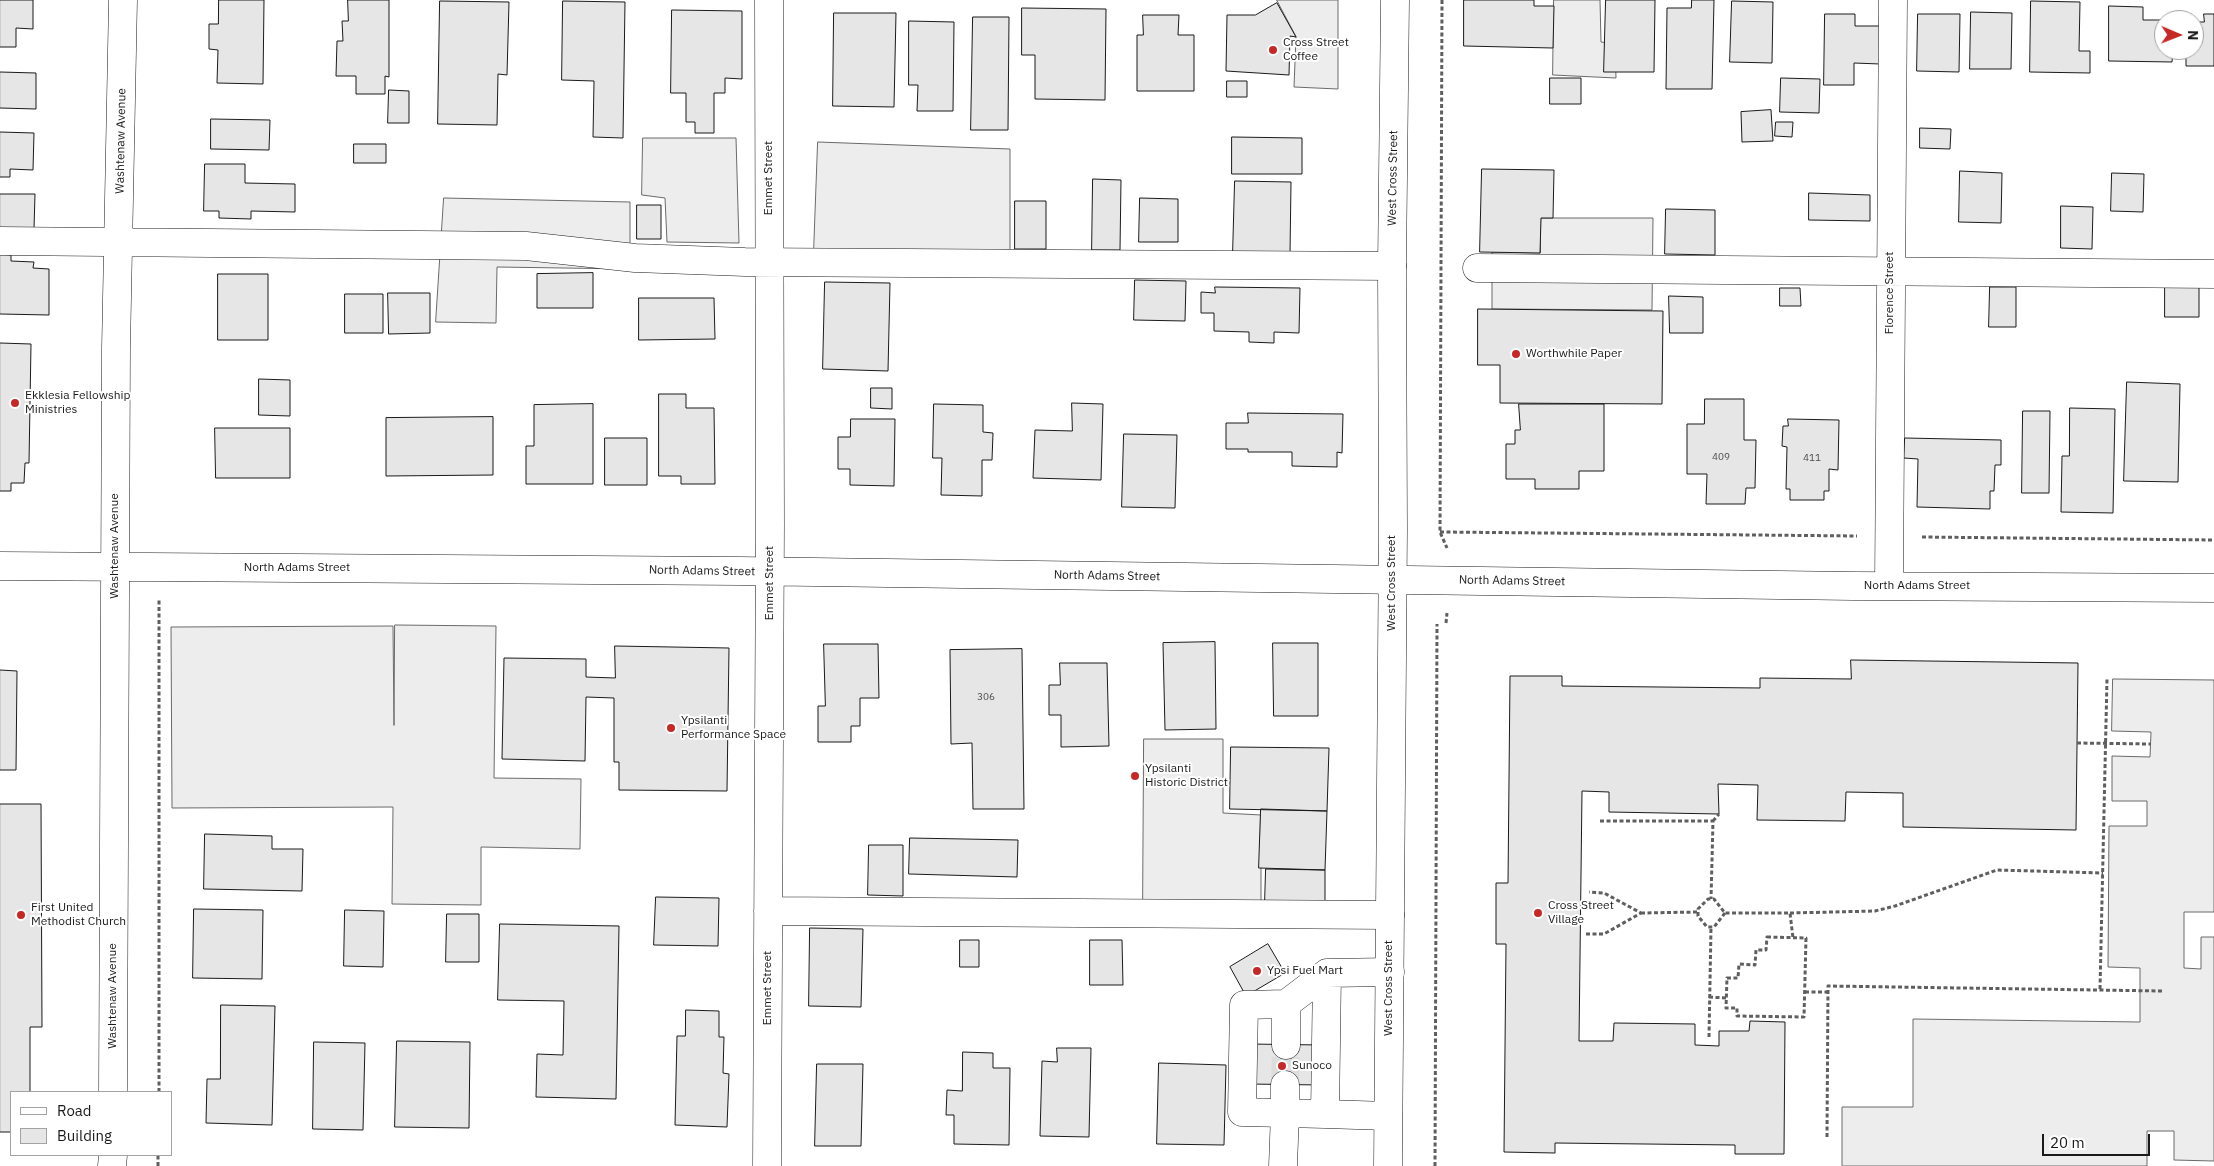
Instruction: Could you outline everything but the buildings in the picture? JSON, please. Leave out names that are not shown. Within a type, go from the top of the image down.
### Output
[{"type":"street","name":"Washtenaw Avenue","points":[[113,1091],[114,568],[123,0]]},
{"type":"street","name":"Emmet Street","points":[[767,1166],[770,572],[769,0]]},
{"type":"street","name":"West Cross Street","points":[[1388,1166],[1395,0]]},
{"type":"street","name":"Florence Street","points":[[1889,586],[1893,0]]},
{"type":"street","points":[[0,242],[526,246],[635,258],[769,262],[1392,266]]},
{"type":"street","points":[[1477,268],[2214,274]]},
{"type":"street","name":"North Adams Street","points":[[0,566],[770,572],[1889,586],[2214,588]]},
{"type":"street","points":[[768,911],[1390,916]]},
{"type":"street","points":[[1388,1116],[1242,1112],[1244,1006],[1286,1004],[1327,973],[1390,972]]},
{"type":"street","points":[[1325,1114],[1327,973]]},
{"type":"street","points":[[1286,1004],[1286,1045]]},
{"type":"street","points":[[1283,1166],[1285,1085]]},
{"type":"path","points":[[1442,0],[1440,532],[1448,550]]},
{"type":"path","points":[[1440,532],[1860,536]]},
{"type":"path","points":[[1915,536],[2214,540]]},
{"type":"path","points":[[159,599],[159,1091]]},
{"type":"path","points":[[1446,623],[1447,610]]},
{"type":"path","points":[[1435,1166],[1437,624]]},
{"type":"path","points":[[2100,989],[2107,679]]},
{"type":"path","points":[[2077,743],[2151,744]]},
{"type":"path","points":[[1711,899],[1713,821],[1718,814]]},
{"type":"path","points":[[1600,821],[1713,821]]},
{"type":"path","points":[[1725,913],[1875,911],[1895,906],[1997,870],[2103,873]]},
{"type":"path","points":[[1589,892],[1604,893],[1641,913]]},
{"type":"path","points":[[1708,899],[1714,899],[1725,913],[1714,927],[1707,927],[1698,916],[1698,909],[1708,899]]},
{"type":"path","points":[[1586,934],[1604,934],[1641,913],[1698,912]]},
{"type":"path","points":[[1790,913],[1793,938]]},
{"type":"path","points":[[1709,1037],[1711,927]]},
{"type":"path","points":[[1767,937],[1806,938],[1805,992],[1804,1018],[1737,1016],[1737,1008],[1726,1008],[1727,978],[1738,978],[1738,964],[1755,965],[1756,950],[1766,950],[1767,937]]},
{"type":"path","points":[[1827,1137],[1828,986],[2163,991]]},
{"type":"path","points":[[1805,992],[1828,992]]},
{"type":"path","points":[[1709,997],[1726,998]]},
{"type":"shaded area","points":[[1277,0],[1338,0],[1338,89],[1294,87],[1296,37]]},
{"type":"shaded area","points":[[1554,0],[1600,0],[1601,42],[1615,44],[1616,78],[1553,75]]},
{"type":"shaded area","points":[[643,138],[736,138],[739,243],[667,242],[665,198],[642,195]]},
{"type":"shaded area","points":[[818,142],[1010,149],[1010,250],[814,251]]},
{"type":"shaded area","points":[[444,198],[630,202],[630,269],[497,267],[496,323],[436,322]]},
{"type":"shaded area","points":[[1541,218],[1653,218],[1652,310],[1492,309],[1492,252],[1540,253]]},
{"type":"shaded area","points":[[395,625],[496,626],[494,778],[581,779],[580,849],[481,847],[481,905],[392,904],[393,807],[172,808],[171,627],[393,626],[394,725]]},
{"type":"shaded area","points":[[2113,679],[2214,680],[2214,912],[2184,912],[2184,968],[2201,969],[2201,937],[2214,937],[2214,1161],[2174,1160],[2174,1131],[2147,1131],[2147,1166],[1842,1166],[1842,1107],[1913,1107],[1913,1019],[2140,1022],[2140,968],[2108,967],[2109,826],[2147,826],[2147,801],[2112,801],[2112,756],[2150,757],[2151,732],[2112,731]]},
{"type":"shaded area","points":[[1144,739],[1223,739],[1223,813],[1261,815],[1261,907],[1143,909]]},
{"type":"tunnel","points":[[1285,1085],[1286,1045]]},
{"type":"place","name":"Cross Street Coffee","points":[[1273,50]]},
{"type":"place","name":"Worthwhile Paper","points":[[1516,354]]},
{"type":"place","name":"Ekklesia Fellowship Ministries","points":[[15,403]]},
{"type":"place","name":"Ypsilanti Performance Space","points":[[671,728]]},
{"type":"place","name":"Ypsilanti Historic District","points":[[1135,776]]},
{"type":"place","name":"Cross Street Village","points":[[1538,913]]},
{"type":"place","name":"First United Methodist Church","points":[[21,915]]},
{"type":"place","name":"Ypsi Fuel Mart","points":[[1257,971]]},
{"type":"place","name":"Sunoco","points":[[1282,1066]]}]
